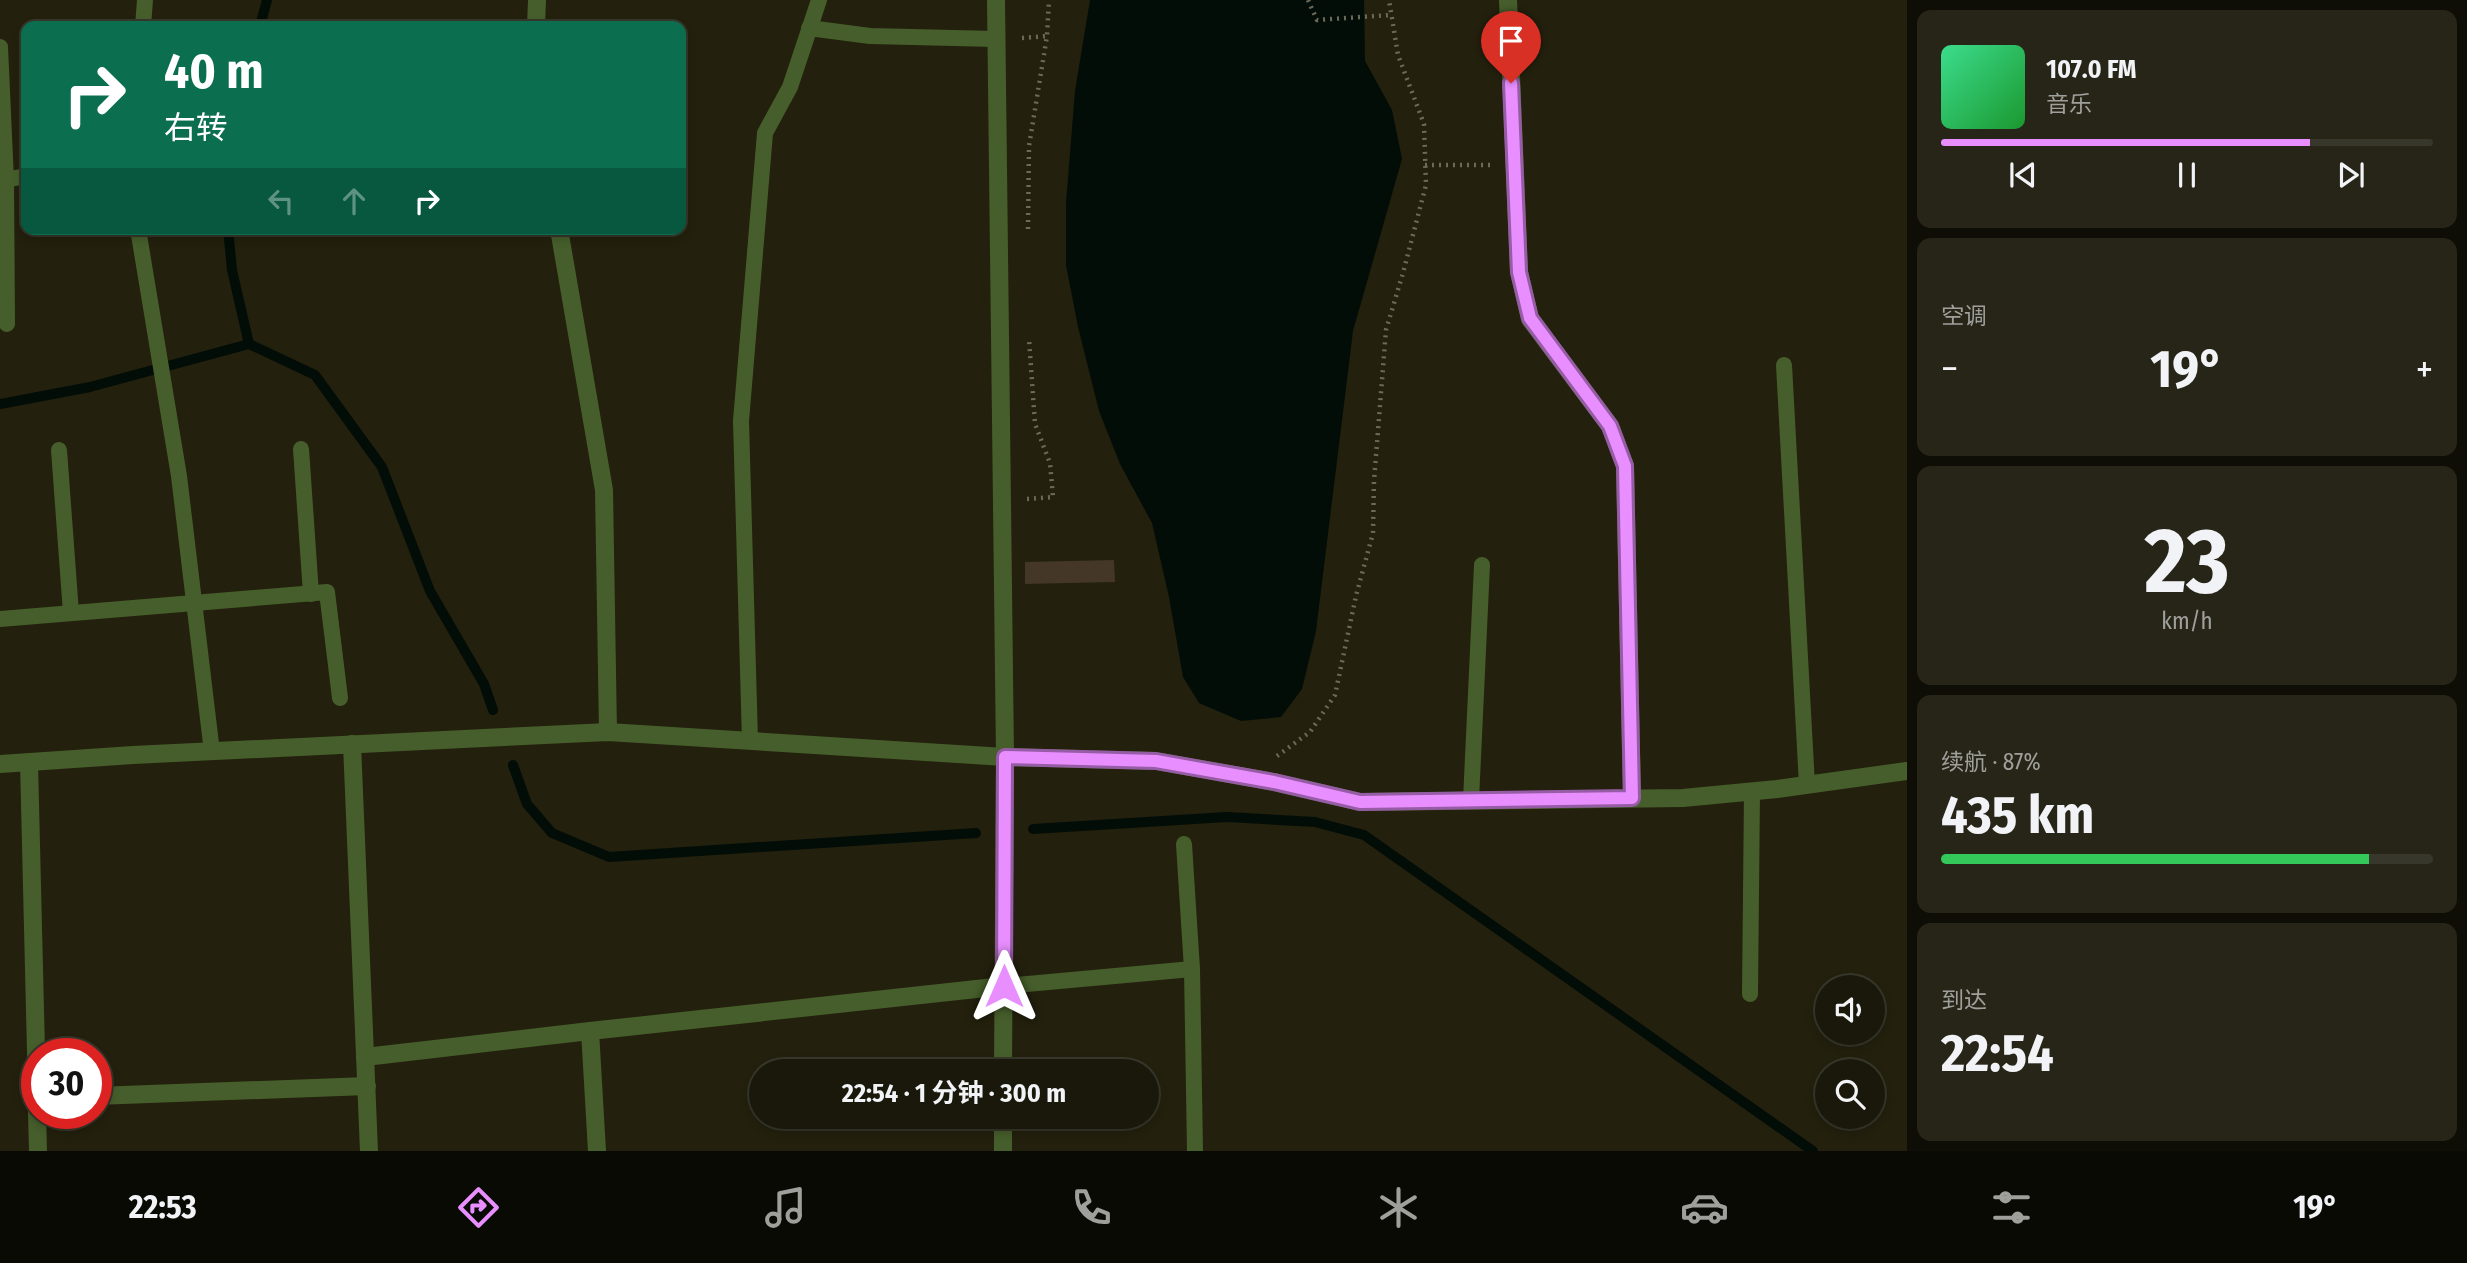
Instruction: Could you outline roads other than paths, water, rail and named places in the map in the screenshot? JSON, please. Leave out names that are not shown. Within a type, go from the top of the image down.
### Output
[{"type":"street","points":[[536,21],[537,0]]},
{"type":"street","points":[[996,0],[1005,757],[1003,1059]]},
{"type":"street","points":[[1508,0],[1519,272],[1530,318],[1610,426],[1625,466],[1632,798]]},
{"type":"street","points":[[560,235],[604,490],[608,732]]},
{"type":"street","points":[[0,764],[608,732],[1005,757],[1156,761],[1248,777],[1360,802],[1683,798],[1907,771]]},
{"type":"street","points":[[352,744],[369,1151]]},
{"type":"street","points":[[29,762],[36,1038]]},
{"type":"street","points":[[366,1057],[1004,986]]},
{"type":"street","points":[[590,1031],[597,1151]]},
{"type":"street","points":[[112,1095],[367,1086]]},
{"type":"street","points":[[37,1129],[38,1151]]},
{"type":"street","points":[[1003,1129],[1003,1151]]},
{"type":"lane","points":[[143,21],[145,0]]},
{"type":"lane","points":[[750,741],[741,421],[765,134],[790,87],[819,0]]},
{"type":"lane","points":[[809,28],[870,36],[996,39]]},
{"type":"lane","points":[[0,47],[7,324]]},
{"type":"lane","points":[[3,180],[21,178]]},
{"type":"lane","points":[[139,235],[179,476],[212,751]]},
{"type":"lane","points":[[1784,365],[1807,785]]},
{"type":"lane","points":[[301,449],[311,594]]},
{"type":"lane","points":[[59,450],[71,613]]},
{"type":"lane","points":[[1471,800],[1482,565]]},
{"type":"lane","points":[[0,620],[327,592],[340,698]]},
{"type":"lane","points":[[1750,994],[1752,791]]},
{"type":"lane","points":[[1184,844],[1192,970],[1195,1151]]},
{"type":"lane","points":[[1004,986],[1192,970]]},
{"type":"waterway","points":[[261,21],[267,0]]},
{"type":"waterway","points":[[229,235],[232,270],[249,344]]},
{"type":"waterway","points":[[0,404],[90,387],[249,344],[315,375],[382,467],[430,591],[484,684],[493,710]]},
{"type":"waterway","points":[[513,765],[527,804],[552,833],[609,857],[976,833]]},
{"type":"waterway","points":[[1033,829],[1227,817],[1315,822],[1364,835],[1813,1151]]}]
